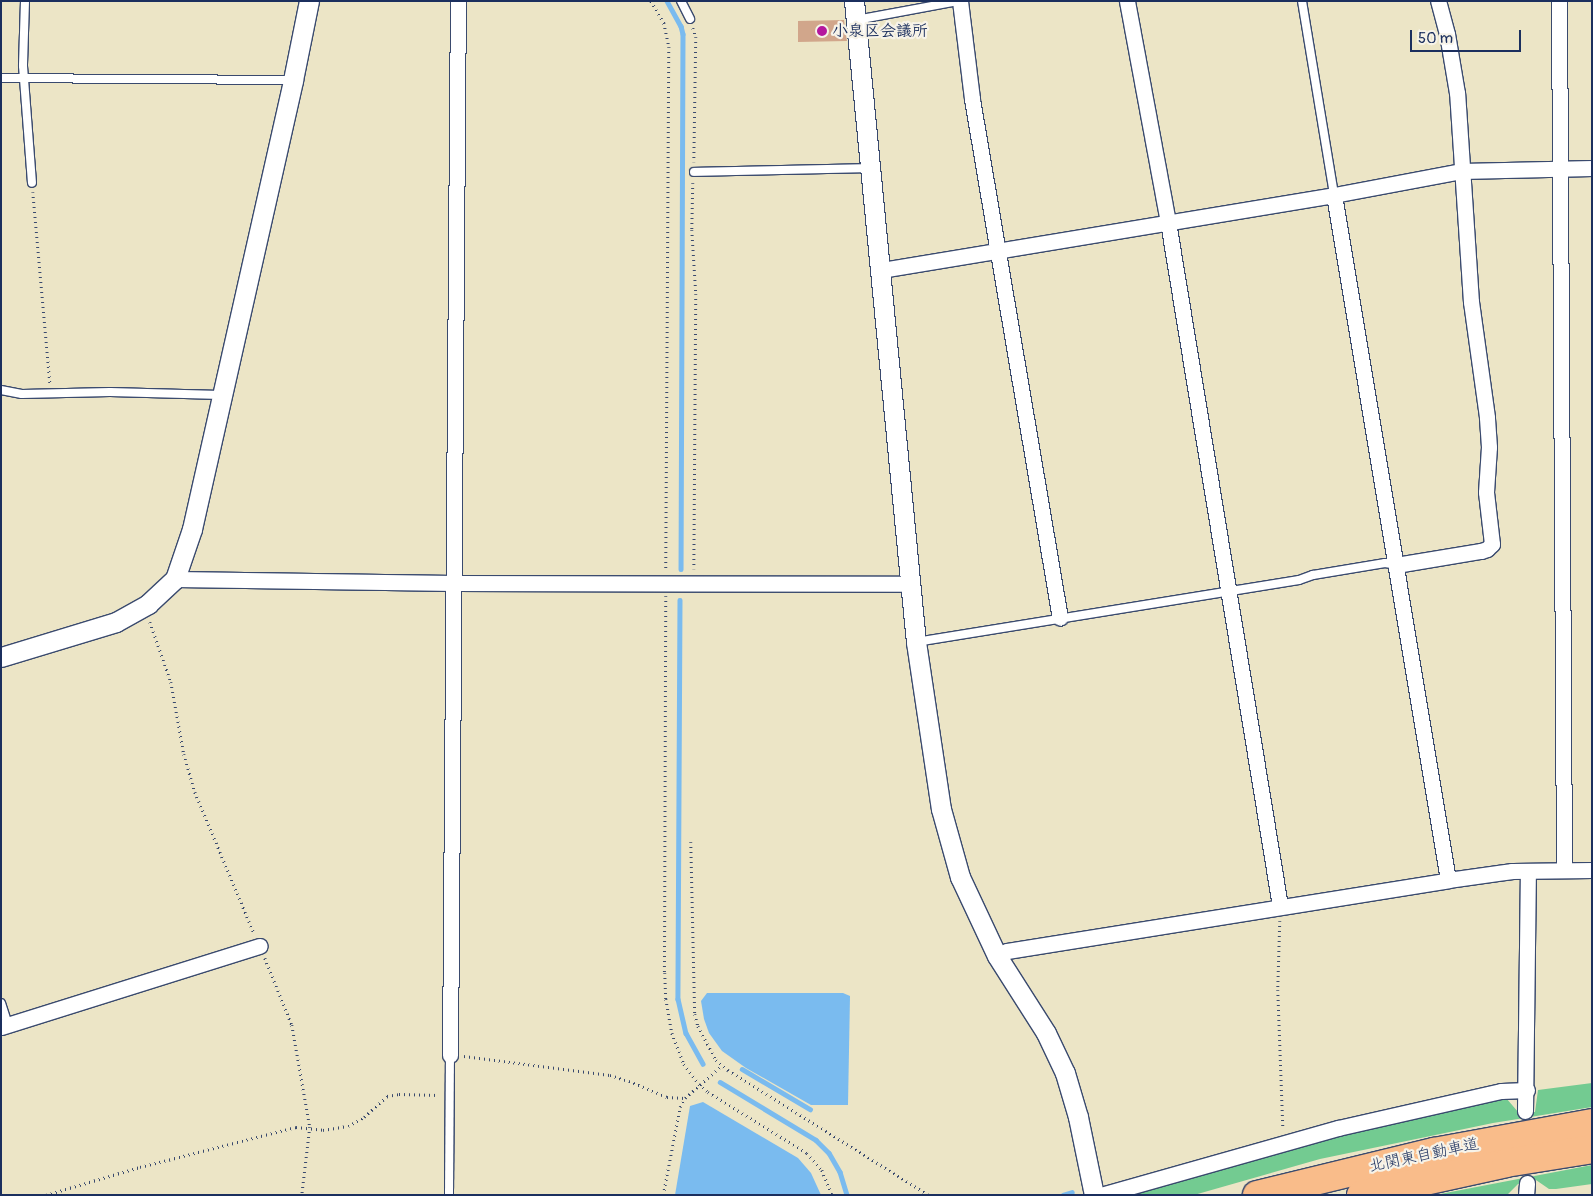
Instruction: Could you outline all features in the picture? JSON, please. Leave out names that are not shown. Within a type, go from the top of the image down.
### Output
[{"type":"highway","name":"北関東自動車道","points":[[1257,1195],[1434,1152],[1592,1123]]},
{"type":"highway","name":"北関東自動車道","points":[[1361,1195],[1506,1163],[1592,1149]]},
{"type":"street","points":[[1,657],[116,622],[144,606],[175,578],[192,529],[309,1]]},
{"type":"street","points":[[450,1055],[458,1]]},
{"type":"street","points":[[960,1],[972,99],[999,249],[1060,618]]},
{"type":"street","points":[[1127,1],[1168,222],[1280,906]]},
{"type":"street","points":[[1396,566],[1487,549],[1492,544],[1486,492],[1489,447],[1487,417],[1471,302],[1461,171],[1459,114],[1454,68],[1438,1]]},
{"type":"street","points":[[1559,1],[1564,870]]},
{"type":"street","points":[[855,10],[882,270],[916,642],[941,809],[960,877],[996,956],[1046,1033],[1065,1072],[1078,1117],[1094,1195]]},
{"type":"street","points":[[882,270],[999,249],[1334,195],[1461,171],[1592,168]]},
{"type":"street","points":[[1334,195],[1448,880]]},
{"type":"street","points":[[175,578],[454,583],[911,584]]},
{"type":"street","points":[[996,956],[1007,950],[1448,880],[1528,871],[1592,870]]},
{"type":"street","points":[[1525,1111],[1528,871]]},
{"type":"street","points":[[5,1026],[260,946]]},
{"type":"street","points":[[1101,1195],[1284,1142],[1491,1093],[1526,1090]]},
{"type":"lane","points":[[25,1],[24,78],[32,183]]},
{"type":"lane","points":[[681,1],[690,19]]},
{"type":"lane","points":[[855,10],[960,1]]},
{"type":"lane","points":[[1302,1],[1334,195]]},
{"type":"lane","points":[[1,78],[293,80]]},
{"type":"lane","points":[[694,172],[871,168]]},
{"type":"lane","points":[[1,390],[22,394],[139,393],[223,395]]},
{"type":"lane","points":[[916,642],[1385,563],[1396,566]]},
{"type":"lane","points":[[1,1002],[5,1026]]},
{"type":"lane","points":[[449,1195],[450,1055]]},
{"type":"path","points":[[651,1],[664,23],[669,47],[666,999],[678,1050],[690,1074],[708,1092],[807,1153],[822,1170],[832,1195]]},
{"type":"path","points":[[690,19],[696,37],[692,230],[696,304],[694,583]]},
{"type":"path","points":[[32,183],[51,394]]},
{"type":"path","points":[[144,606],[171,682],[184,754],[195,792],[292,1025],[310,1127],[302,1195]]},
{"type":"path","points":[[691,842],[695,1014],[698,1026],[721,1066],[929,1195]]},
{"type":"path","points":[[1280,906],[1278,990],[1284,1142]]},
{"type":"path","points":[[450,1055],[610,1075],[667,1097],[685,1098]]},
{"type":"path","points":[[663,1195],[680,1107],[685,1098],[721,1066]]},
{"type":"path","points":[[46,1195],[140,1166],[296,1127],[310,1127],[323,1130],[348,1126],[364,1117],[387,1096],[399,1094],[449,1094]]},
{"type":"green space","points":[[1592,1083],[1592,1107],[1493,1123],[1320,1159],[1194,1195],[1126,1195],[1306,1144],[1506,1098],[1519,1113],[1535,1112],[1538,1090]]},
{"type":"green space","points":[[1592,1165],[1592,1184],[1549,1189],[1536,1180],[1518,1184],[1507,1195],[1435,1195]]},
{"type":"water","points":[[707,993],[843,993],[850,996],[848,1105],[811,1105],[746,1068],[722,1051],[709,1033],[704,1019],[701,1001]]},
{"type":"water","points":[[703,1102],[798,1158],[811,1173],[821,1195],[675,1195],[690,1106]]},
{"type":"building","name":"小泉区会議所","points":[[844,20],[847,41],[798,42],[798,21]]},
{"type":"waterway","points":[[667,1],[681,26],[683,34],[681,569]]},
{"type":"waterway","points":[[680,600],[678,999],[686,1033],[703,1064]]},
{"type":"waterway","points":[[742,1069],[810,1109]]},
{"type":"waterway","points":[[720,1082],[816,1140],[829,1153],[840,1172],[847,1195]]},
{"type":"waterway","points":[[1063,1195],[1072,1192]]},
{"type":"place","name":"小泉区会議所","points":[[822,31]]}]
